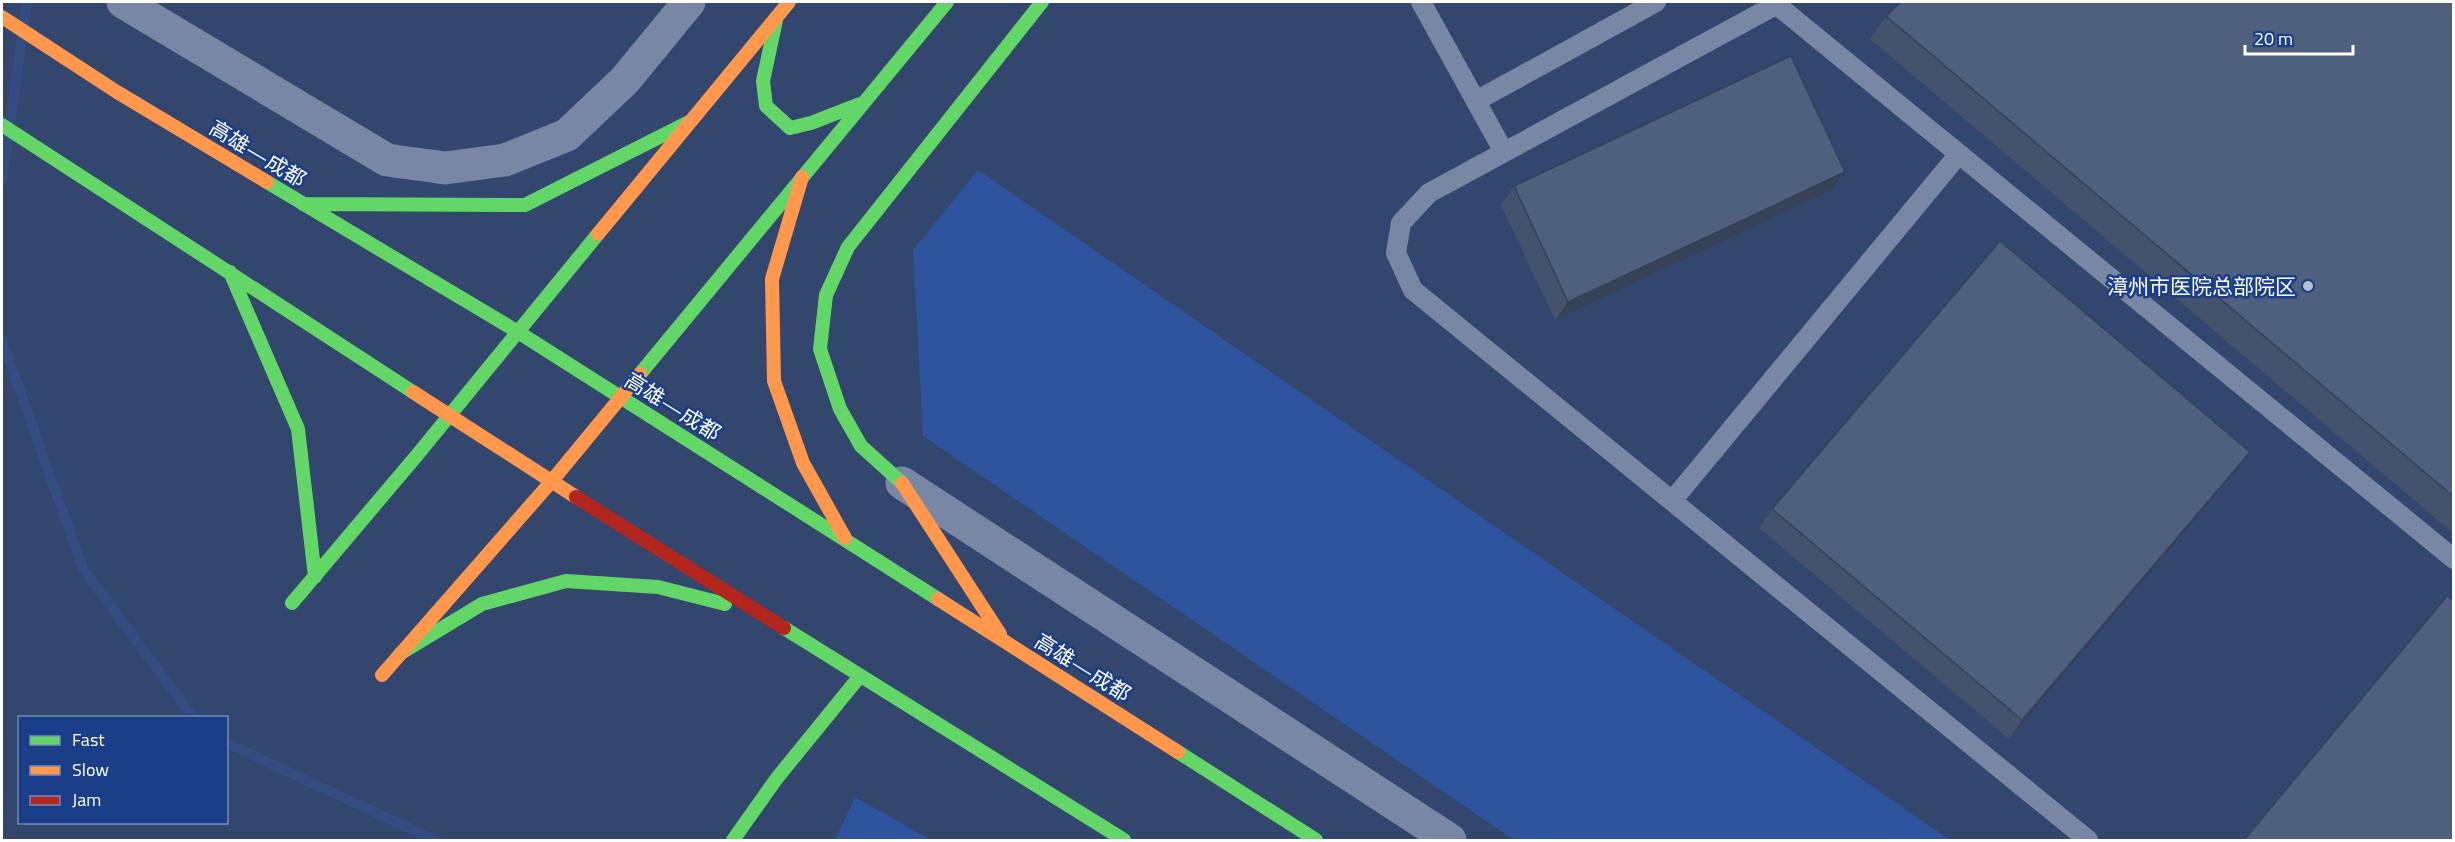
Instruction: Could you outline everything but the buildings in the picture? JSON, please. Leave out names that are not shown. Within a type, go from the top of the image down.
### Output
[{"type":"main road","points":[[292,603],[450,416],[687,123],[789,2]]},
{"type":"main road","points":[[382,675],[551,482],[947,2]]},
{"type":"main road","points":[[1005,643],[902,483],[861,446],[840,409],[820,349],[826,295],[848,247],[1042,2]]},
{"type":"main road","points":[[777,16],[763,81],[766,106],[789,128],[811,123],[863,102]]},
{"type":"main road","name":"高雄—成都","points":[[2,17],[117,92],[518,332],[1316,840]]},
{"type":"main road","points":[[301,204],[525,205],[687,123]]},
{"type":"main road","points":[[2,125],[551,482],[755,612],[1124,840]]},
{"type":"main road","points":[[802,177],[772,279],[774,381],[802,463],[848,542]]},
{"type":"main road","points":[[230,272],[298,429],[315,577]]},
{"type":"main road","points":[[401,653],[482,604],[566,581],[658,586],[755,612]]},
{"type":"main road","points":[[733,840],[777,778],[860,676]]},
{"type":"street","points":[[123,2],[387,160],[445,168],[505,160],[567,135],[625,80],[689,2]]},
{"type":"street","points":[[902,483],[1450,840]]},
{"type":"lane","points":[[1422,2],[1504,152]]},
{"type":"lane","points":[[1476,101],[1656,2]]},
{"type":"lane","points":[[2088,840],[1413,290],[1396,253],[1401,223],[1429,193],[1779,3],[1959,154],[2454,559]]},
{"type":"lane","points":[[1672,501],[1959,154]]},
{"type":"shaded area","points":[[978,170],[1950,840],[1514,840],[923,436],[913,250]]},
{"type":"shaded area","points":[[855,797],[931,840],[835,840]]},
{"type":"waterway","points":[[2,180],[27,2]]},
{"type":"waterway","points":[[2,340],[83,569],[193,716]]},
{"type":"waterway","points":[[228,744],[435,840]]},
{"type":"traffic: fast","points":[[640,374],[947,2]]},
{"type":"traffic: fast","points":[[902,483],[861,446],[840,409],[820,349],[826,295],[848,247],[1042,2]]},
{"type":"traffic: fast","points":[[776,20],[763,81],[766,106],[790,128],[811,123],[860,104]]},
{"type":"traffic: fast","points":[[303,204],[525,205],[687,123]]},
{"type":"traffic: fast","points":[[2,125],[413,392]]},
{"type":"traffic: fast","points":[[267,182],[518,332],[938,599]]},
{"type":"traffic: fast","points":[[292,603],[418,454],[598,234]]},
{"type":"traffic: fast","points":[[230,272],[298,429],[315,577]]},
{"type":"traffic: fast","points":[[401,653],[482,604],[566,581],[658,587],[725,604]]},
{"type":"traffic: fast","points":[[784,628],[1124,840]]},
{"type":"traffic: fast","points":[[733,840],[777,778],[860,676]]},
{"type":"traffic: fast","points":[[1178,752],[1316,840]]},
{"type":"traffic: slow","points":[[598,234],[789,2]]},
{"type":"traffic: slow","points":[[2,17],[117,92],[267,182]]},
{"type":"traffic: slow","points":[[802,177],[772,279],[774,381],[803,463],[845,538]]},
{"type":"traffic: slow","points":[[382,675],[551,482],[640,374]]},
{"type":"traffic: slow","points":[[413,392],[576,497]]},
{"type":"traffic: slow","points":[[902,483],[1000,634]]},
{"type":"traffic: slow","points":[[938,599],[1178,752]]},
{"type":"traffic: jam","points":[[576,497],[784,628]]},
{"type":"place","name":"漳州市医院总部院区","points":[[2308,286]]}]
